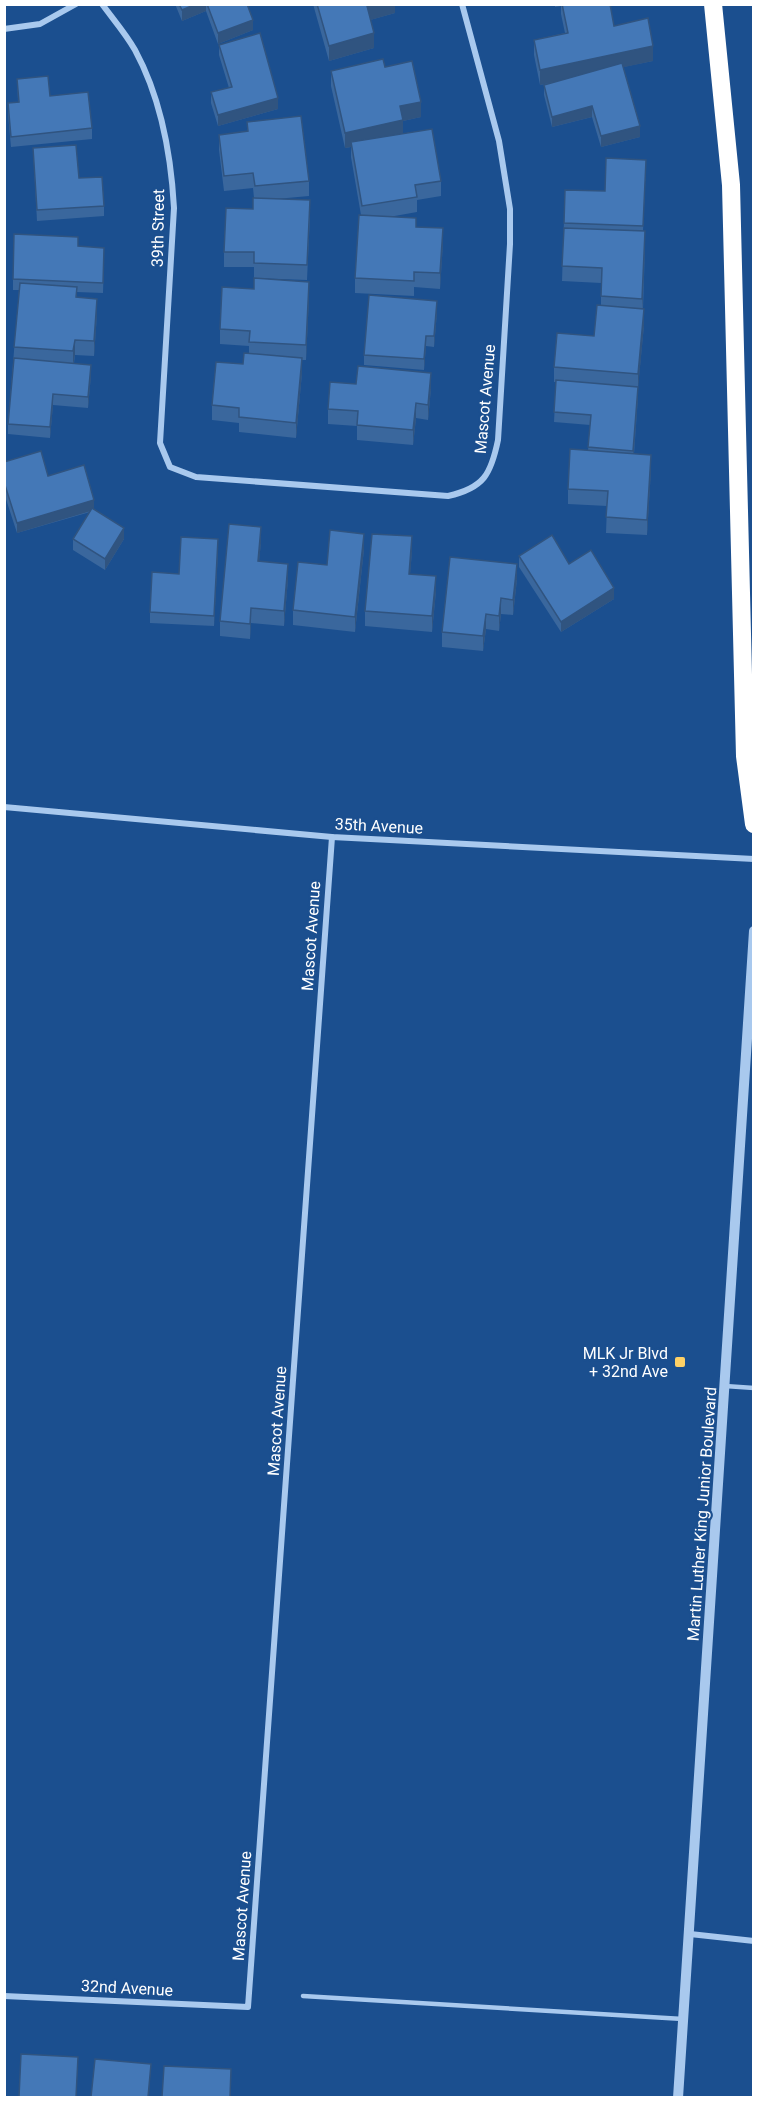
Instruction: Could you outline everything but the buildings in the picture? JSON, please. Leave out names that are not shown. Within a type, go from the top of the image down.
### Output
[{"type":"highway","points":[[713,4],[731,185],[744,756],[753,824]]},
{"type":"street","points":[[4,29],[40,24],[76,4]]},
{"type":"street","name":"39th Street","points":[[102,4],[135,49],[148,79],[167,142],[172,175],[174,208],[160,443],[170,467]]},
{"type":"street","name":"Mascot Avenue","points":[[170,467],[196,477],[448,496],[464,492],[482,481],[492,467],[498,440],[510,244],[510,209],[499,141],[462,4]]},
{"type":"street","name":"35th Avenue","points":[[4,807],[332,837],[753,859]]},
{"type":"street","name":"Mascot Avenue","points":[[248,2007],[332,837]]},
{"type":"street","name":"Martin Luther King Junior Boulevard","points":[[678,2097],[753,931]]},
{"type":"street","points":[[690,1934],[753,1941]]},
{"type":"street","name":"32nd Avenue","points":[[4,1996],[248,2007]]},
{"type":"lane","points":[[725,1386],[753,1388]]},
{"type":"lane","points":[[303,1996],[683,2019]]},
{"type":"place","name":"MLK Jr Blvd + 32nd Ave","points":[[680,1362]]}]
